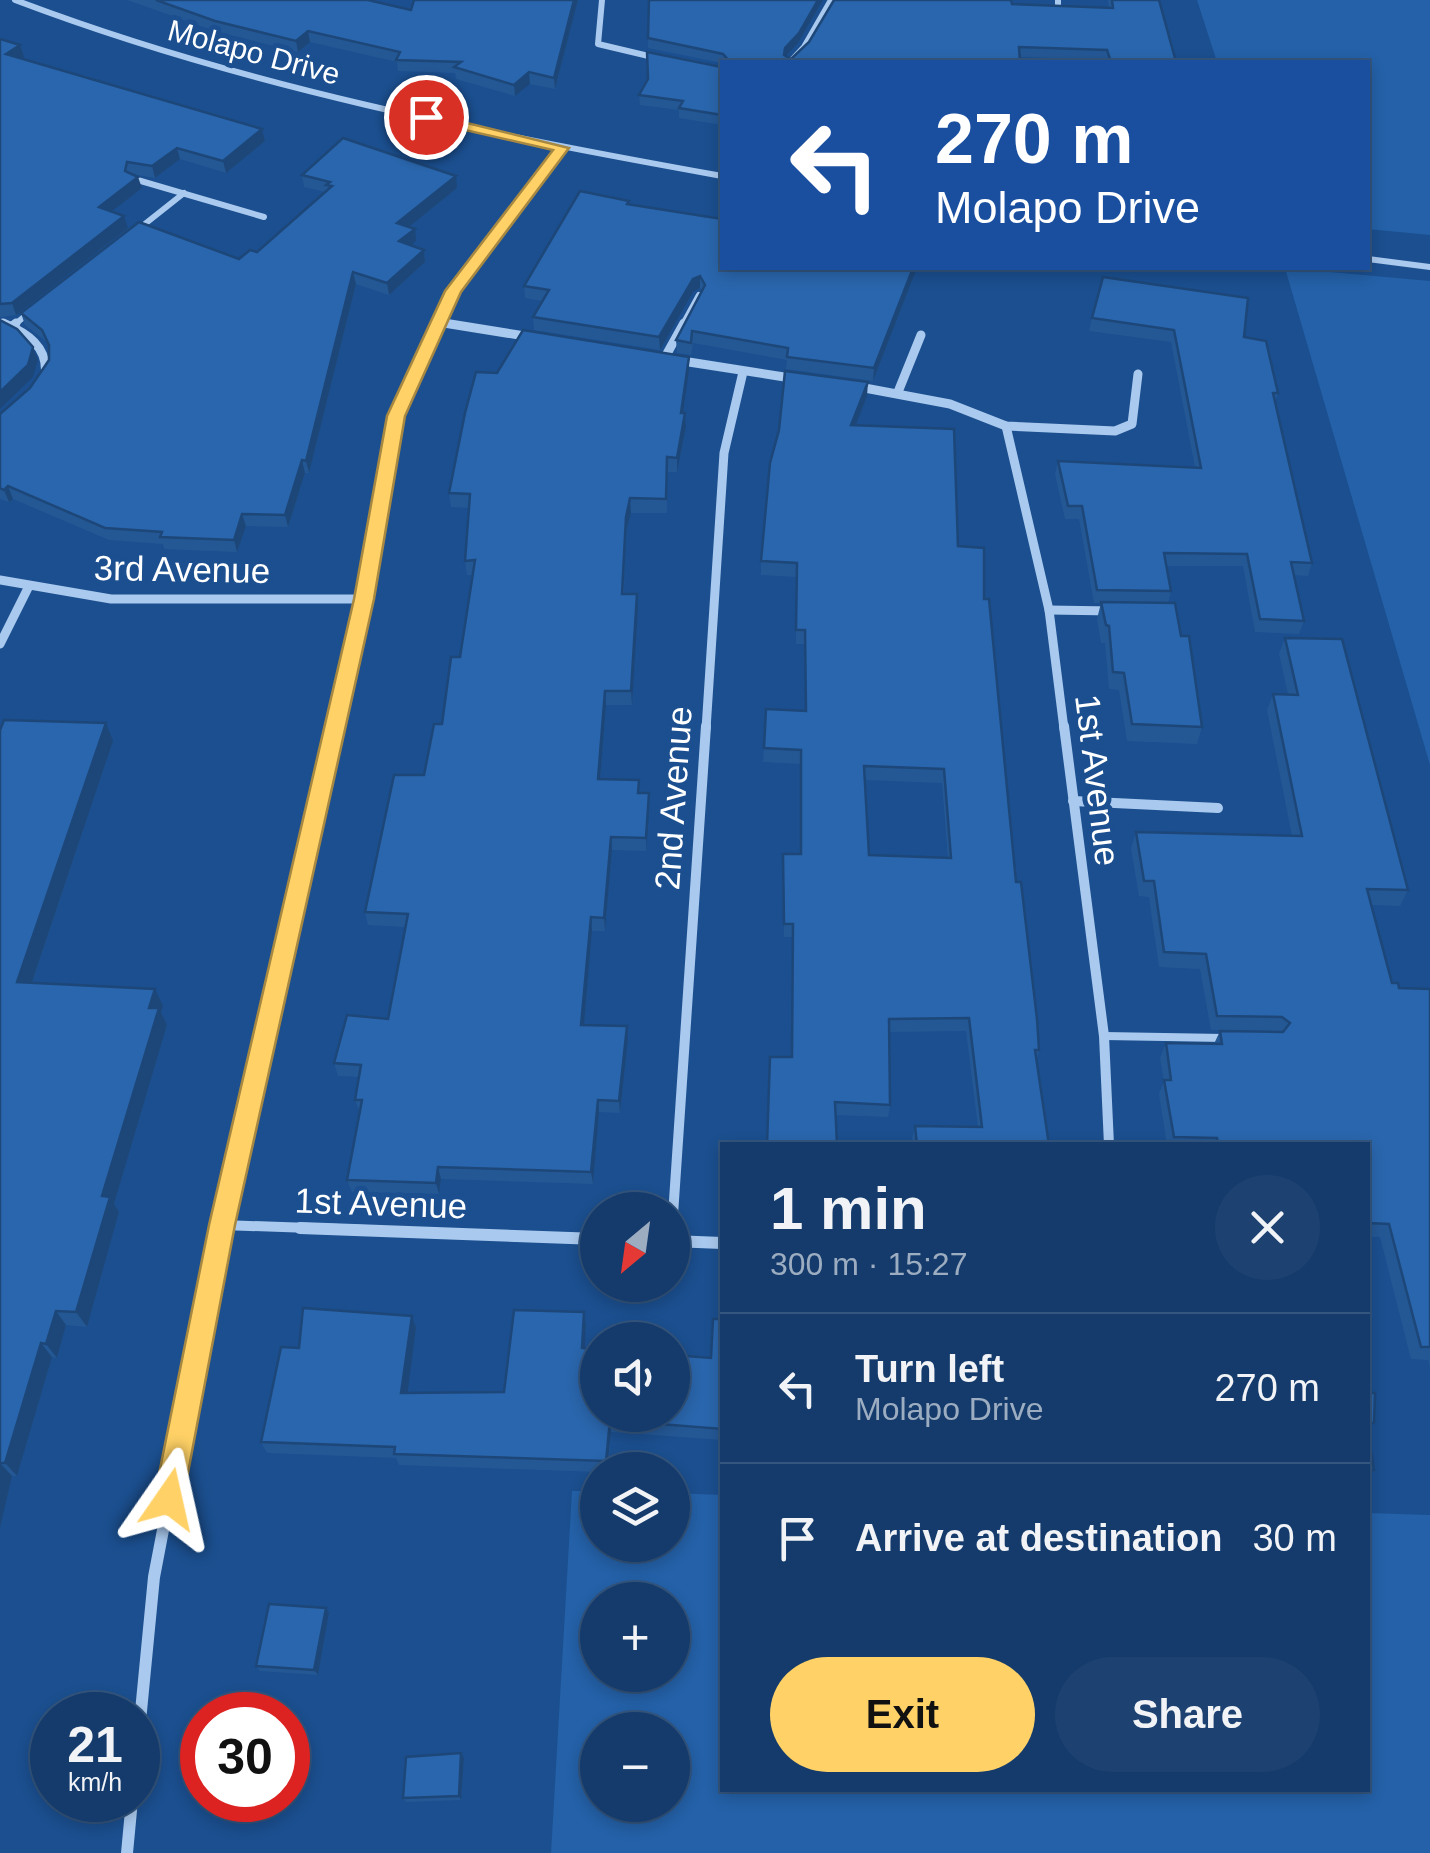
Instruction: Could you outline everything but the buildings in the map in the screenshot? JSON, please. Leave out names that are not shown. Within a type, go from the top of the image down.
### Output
[{"type":"street","name":"Molapo Drive","points":[[15,0],[136,44],[310,91],[562,148],[720,176]]},
{"type":"street","points":[[602,0],[598,44],[672,61]]},
{"type":"street","points":[[792,60],[804,47],[830,0]]},
{"type":"street","points":[[143,1692],[154,1578],[222,1225],[364,599],[396,416],[453,291],[562,148]]},
{"type":"street","points":[[134,179],[264,217]]},
{"type":"street","points":[[122,242],[184,193]]},
{"type":"street","points":[[1370,260],[1430,267]]},
{"type":"street","points":[[664,358],[698,295]]},
{"type":"street","points":[[12,326],[44,302]]},
{"type":"street","points":[[0,322],[12,326],[43,350],[48,366],[43,382]]},
{"type":"street","points":[[438,322],[551,340]]},
{"type":"street","points":[[898,392],[921,336]]},
{"type":"street","points":[[646,356],[801,379]]},
{"type":"street","name":"2nd Avenue","points":[[675,1192],[724,453],[743,372]]},
{"type":"street","points":[[840,384],[950,404],[1006,426],[1124,430],[1132,424],[1138,374]]},
{"type":"street","name":"1st Avenue","points":[[1006,426],[1049,610],[1104,1036],[1109,1142]]},
{"type":"street","name":"3rd Avenue","points":[[0,580],[28,588],[111,599],[364,599]]},
{"type":"street","points":[[0,644],[28,588]]},
{"type":"street","points":[[1049,610],[1124,611]]},
{"type":"street","points":[[1073,801],[1218,808]]},
{"type":"street","name":"1st Avenue","points":[[222,1225],[580,1237]]},
{"type":"street","points":[[690,1242],[720,1243]]},
{"type":"street","points":[[127,1853],[130,1822]]},
{"type":"lane","points":[[1104,1036],[1237,1038]]},
{"type":"shaded area","points":[[1197,0],[1430,0],[1430,235],[1370,229],[1370,60],[1216,60]]},
{"type":"shaded area","points":[[1286,270],[1430,281],[1430,765]]},
{"type":"shaded area","points":[[572,1491],[580,1491],[580,1562],[690,1562],[690,1494],[720,1495],[720,1792],[1370,1792],[1370,1513],[1430,1515],[1430,1853],[551,1853]]},
{"type":"route","points":[[169,1499],[222,1225],[364,599],[396,416],[453,291],[562,148],[426,117]]}]
